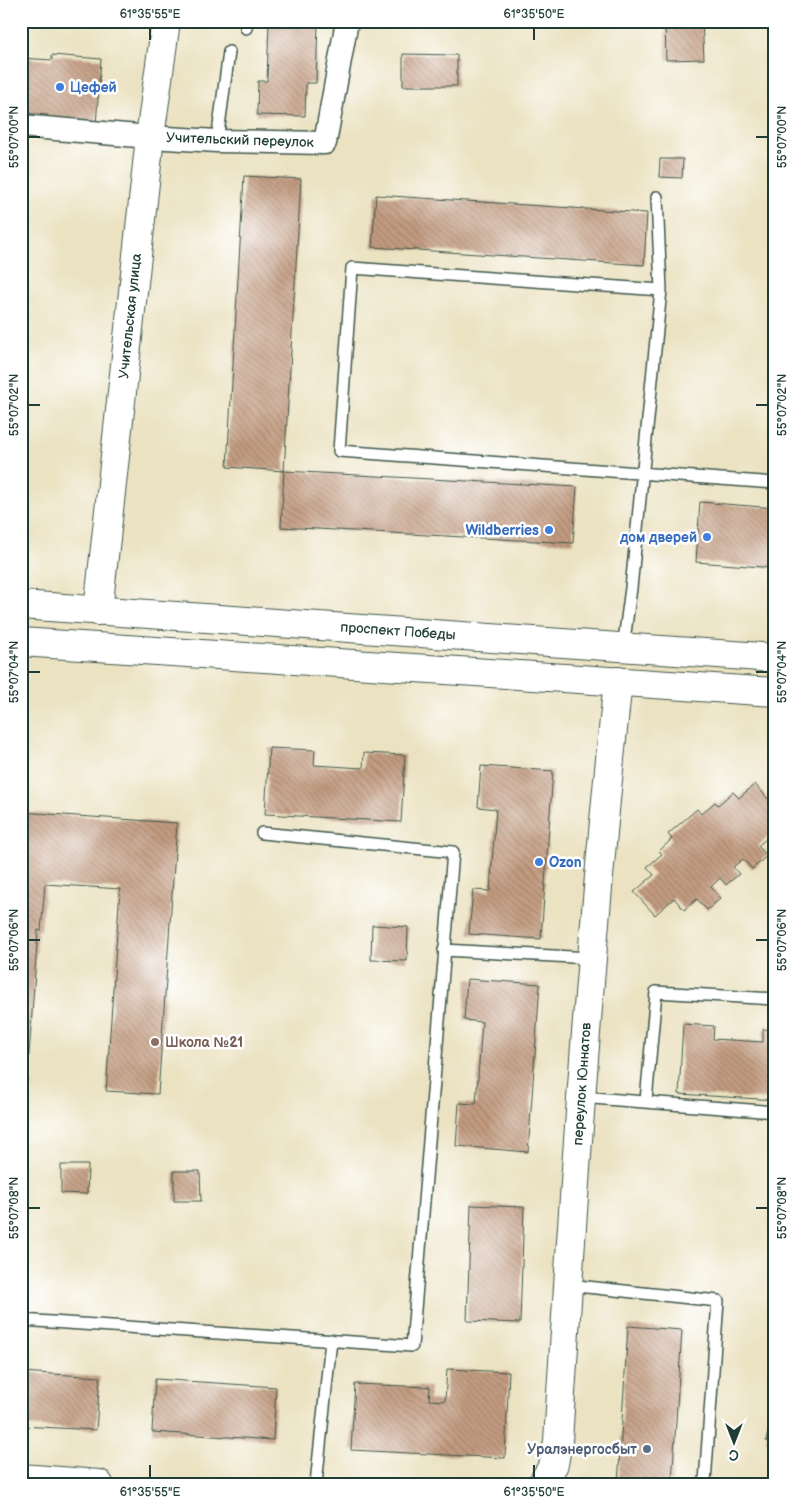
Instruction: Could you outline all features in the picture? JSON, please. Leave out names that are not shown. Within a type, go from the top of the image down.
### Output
[{"type":"main road","name":"Учительская улица","points":[[93,648],[150,137],[166,21]]},
{"type":"main road","name":"проспект Победы","points":[[21,605],[775,658]]},
{"type":"main road","points":[[21,642],[775,692]]},
{"type":"main road","name":"переулок Юннатов","points":[[542,1484],[554,1464],[558,1441],[591,958],[618,681],[623,648]]},
{"type":"main road","points":[[21,1478],[99,1484]]},
{"type":"street","name":"Учительский переулок","points":[[21,126],[217,141],[325,143],[347,21]]},
{"type":"lane","points":[[217,141],[229,52]]},
{"type":"lane","points":[[623,648],[631,588],[661,290],[657,197]]},
{"type":"lane","points":[[661,290],[352,268],[339,451],[775,483]]},
{"type":"lane","points":[[21,1320],[412,1346],[453,852],[262,833]]},
{"type":"lane","points":[[444,950],[591,958]]},
{"type":"lane","points":[[646,1101],[656,992],[775,999]]},
{"type":"lane","points":[[580,1097],[775,1112]]},
{"type":"lane","points":[[568,1285],[718,1301],[706,1482]]},
{"type":"lane","points":[[316,1484],[331,1340]]},
{"type":"building","points":[[269,21],[318,21],[316,83],[306,83],[305,116],[257,115],[258,81],[267,81]]},
{"type":"building","points":[[665,21],[702,21],[704,59],[666,60]]},
{"type":"building","points":[[403,54],[457,55],[457,86],[403,86]]},
{"type":"building","name":"Цефей","points":[[52,55],[101,59],[96,125],[47,121],[48,115],[21,113],[21,58],[52,60]]},
{"type":"building","points":[[660,159],[683,159],[682,178],[659,177]]},
{"type":"building","points":[[244,176],[301,179],[284,471],[227,467]]},
{"type":"building","points":[[376,195],[647,213],[644,265],[372,247]]},
{"type":"building","points":[[284,471],[577,487],[573,543],[281,527]]},
{"type":"building","points":[[700,502],[775,508],[775,568],[696,562]]},
{"type":"building","points":[[269,748],[315,750],[314,765],[363,768],[364,753],[405,755],[401,822],[265,814]]},
{"type":"building","points":[[481,766],[553,771],[541,939],[469,934],[473,890],[490,891],[496,809],[478,807]]},
{"type":"building","points":[[755,784],[775,807],[775,840],[770,835],[758,846],[767,856],[752,869],[743,859],[733,867],[739,874],[726,885],[720,878],[711,887],[721,898],[707,910],[697,899],[684,910],[674,898],[655,915],[634,892],[654,875],[647,867],[662,854],[659,851],[672,839],[668,834],[697,809],[701,814],[715,802],[718,805],[733,792],[739,798]]},
{"type":"building","points":[[21,812],[177,823],[158,1094],[106,1091],[120,889],[45,884],[41,931],[38,930],[27,1082],[21,1082]]},
{"type":"building","points":[[372,925],[408,927],[407,961],[371,960]]},
{"type":"building","points":[[467,979],[540,984],[528,1152],[456,1146],[459,1103],[476,1104],[482,1022],[464,1020]]},
{"type":"building","points":[[683,1024],[714,1026],[713,1039],[763,1042],[763,1029],[775,1030],[775,1100],[679,1094]]},
{"type":"building","points":[[61,1165],[88,1165],[87,1194],[61,1193]]},
{"type":"building","points":[[174,1171],[200,1171],[201,1201],[174,1201]]},
{"type":"building","points":[[471,1205],[524,1207],[520,1323],[467,1321]]},
{"type":"building","points":[[628,1326],[682,1330],[672,1482],[646,1481],[645,1484],[618,1484]]},
{"type":"building","points":[[447,1369],[509,1372],[505,1458],[351,1450],[355,1384],[430,1387],[429,1400],[445,1401]]},
{"type":"building","points":[[21,1372],[100,1377],[96,1430],[21,1426]]},
{"type":"building","points":[[155,1379],[276,1387],[273,1440],[152,1432]]},
{"type":"building","points":[[775,1405],[775,1443],[766,1441]]},
{"type":"place","name":"Цефей","points":[[60,87]]},
{"type":"place","name":"Wildberries","points":[[549,530]]},
{"type":"place","name":"дом дверей","points":[[707,537]]},
{"type":"place","name":"Ozon","points":[[539,862]]},
{"type":"place","name":"Школа №21","points":[[155,1042]]},
{"type":"place","name":"Уралэнергосбыт","points":[[647,1449]]}]
